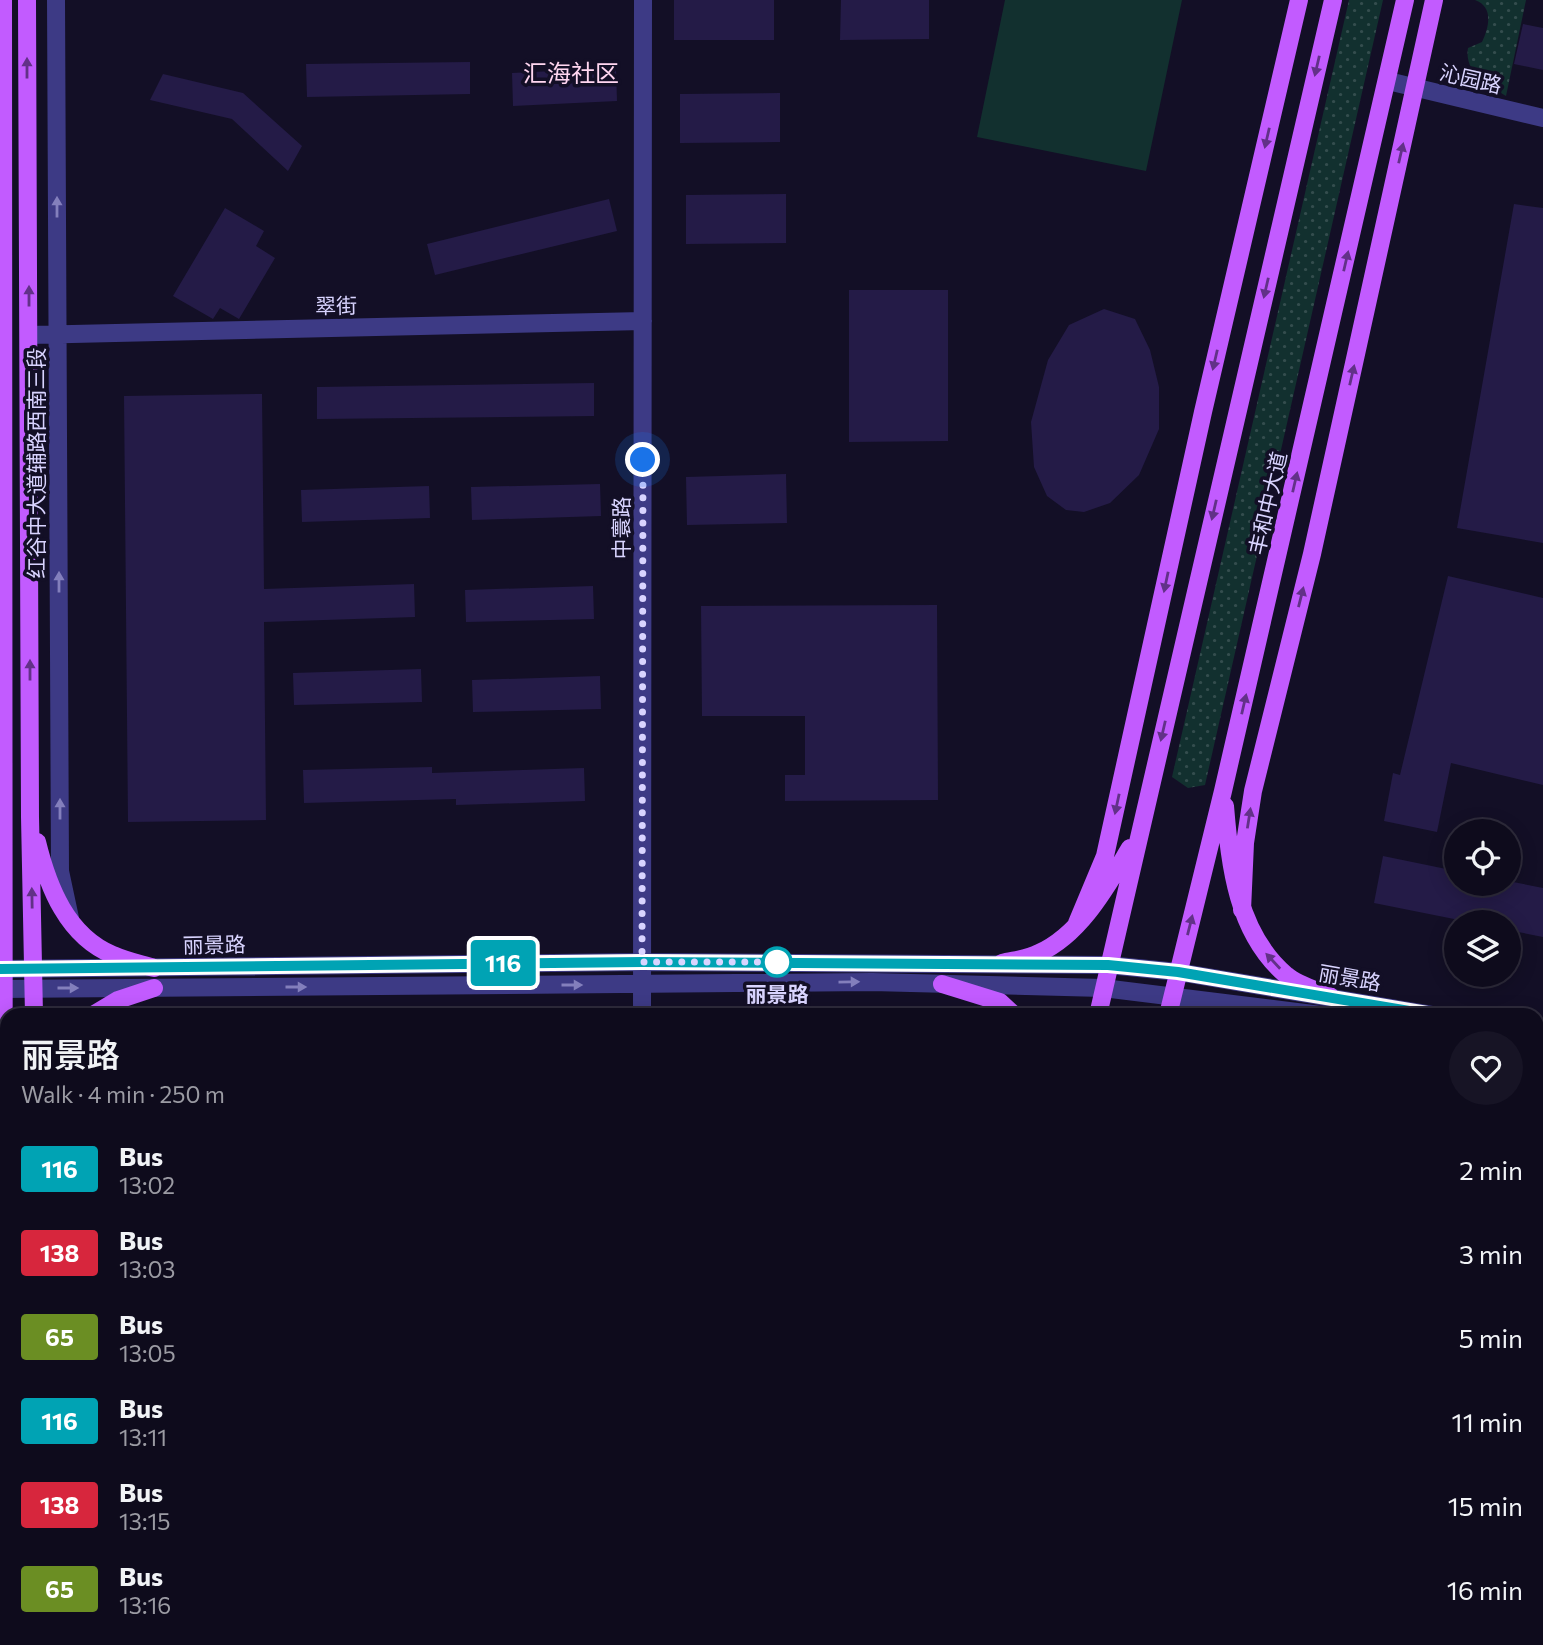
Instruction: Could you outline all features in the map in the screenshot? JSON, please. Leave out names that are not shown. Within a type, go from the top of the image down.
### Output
[{"type":"main road","points":[[2,1008],[3,0]]},
{"type":"main road","points":[[27,0],[30,817],[34,1008]]},
{"type":"main road","points":[[1077,923],[1105,856],[1203,412],[1299,0]]},
{"type":"main road","points":[[1099,1008],[1333,0]]},
{"type":"main road","name":"丰和中大道","points":[[1169,1008],[1223,791],[1405,0]]},
{"type":"main road","points":[[1242,910],[1245,843],[1253,791],[1312,554],[1434,0]]},
{"type":"main road","points":[[1223,791],[1228,841],[1242,910],[1250,931],[1267,956],[1288,977],[1330,996]]},
{"type":"main road","points":[[30,817],[41,859],[71,925],[83,938],[111,955],[155,968]]},
{"type":"main road","points":[[1002,963],[1039,954],[1077,923],[1107,886],[1139,833]]},
{"type":"main road","points":[[942,984],[1000,1002],[1006,1008]]},
{"type":"main road","points":[[104,1008],[117,1000],[154,988]]},
{"type":"street","name":"红谷中大道辅路西南三段","points":[[56,0],[60,871],[71,925]]},
{"type":"street","name":"中寰路","points":[[642,1008],[643,0]]},
{"type":"street","name":"沁园路","points":[[1388,81],[1543,118]]},
{"type":"street","name":"翠街","points":[[29,335],[643,321]]},
{"type":"street","name":"丽景路","points":[[2,969],[642,962],[1108,965],[1178,972],[1395,1008]]},
{"type":"street","name":"丽景路","points":[[2,989],[872,982],[1103,988],[1269,1008]]},
{"type":"green space","points":[[1005,0],[1182,0],[1146,171],[977,137]]},
{"type":"green space","points":[[1349,0],[1383,0],[1205,785],[1188,788],[1172,777]]},
{"type":"green space","points":[[1475,0],[1526,0],[1506,96],[1479,77],[1470,64],[1468,48],[1482,42],[1488,24],[1485,7]]},
{"type":"building","points":[[674,0],[774,0],[774,40],[674,40]]},
{"type":"building","points":[[841,0],[929,0],[929,39],[840,40]]},
{"type":"building","points":[[1523,24],[1543,28],[1543,70],[1514,64]]},
{"type":"building","points":[[470,62],[470,94],[307,97],[306,64]]},
{"type":"building","points":[[616,68],[617,101],[513,106],[512,73]]},
{"type":"building","points":[[163,74],[243,93],[302,146],[288,171],[232,119],[150,100]]},
{"type":"building","points":[[780,93],[780,142],[680,143],[680,94]]},
{"type":"building","points":[[786,194],[786,243],[686,244],[686,195]]},
{"type":"building","points":[[609,199],[617,231],[435,275],[427,244]]},
{"type":"building","points":[[1514,204],[1543,208],[1543,543],[1457,528]]},
{"type":"building","points":[[225,208],[264,231],[256,246],[275,258],[239,319],[220,308],[213,319],[173,296]]},
{"type":"building","points":[[849,290],[948,290],[948,441],[849,442]]},
{"type":"building","points":[[1104,309],[1135,319],[1150,350],[1159,387],[1159,429],[1139,475],[1110,503],[1084,512],[1066,510],[1047,496],[1034,467],[1031,422],[1048,360],[1069,325]]},
{"type":"building","points":[[594,383],[594,416],[317,419],[317,387]]},
{"type":"building","points":[[262,394],[264,589],[414,584],[415,617],[264,622],[266,820],[128,822],[124,396]]},
{"type":"building","points":[[786,474],[787,523],[687,525],[686,477]]},
{"type":"building","points":[[600,484],[601,516],[472,520],[471,487]]},
{"type":"building","points":[[429,486],[430,518],[302,522],[301,490]]},
{"type":"building","points":[[1448,576],[1543,598],[1543,785],[1451,763],[1437,832],[1384,821],[1393,773],[1400,775]]},
{"type":"building","points":[[593,586],[594,619],[466,622],[465,590]]},
{"type":"building","points":[[937,605],[938,800],[785,801],[785,775],[805,775],[805,716],[702,716],[701,606]]},
{"type":"building","points":[[421,669],[422,702],[294,705],[293,673]]},
{"type":"building","points":[[600,676],[601,709],[473,712],[472,680]]},
{"type":"building","points":[[432,767],[432,773],[584,768],[585,801],[456,805],[456,799],[304,803],[303,770]]},
{"type":"building","points":[[1383,856],[1444,869],[1444,896],[1521,896],[1521,884],[1543,888],[1543,937],[1521,933],[1521,910],[1444,910],[1444,917],[1374,903]]},
{"type":"bus line","name":"116","points":[[0,969],[642,962],[1054,963],[1178,972],[1395,1008]]},
{"type":"place","name":"丽景路","points":[[777,962]]},
{"type":"district","name":"汇海社区","points":[[571,72]]},
{"type":"route","points":[[643,460],[642,962],[781,962],[777,962]]}]
